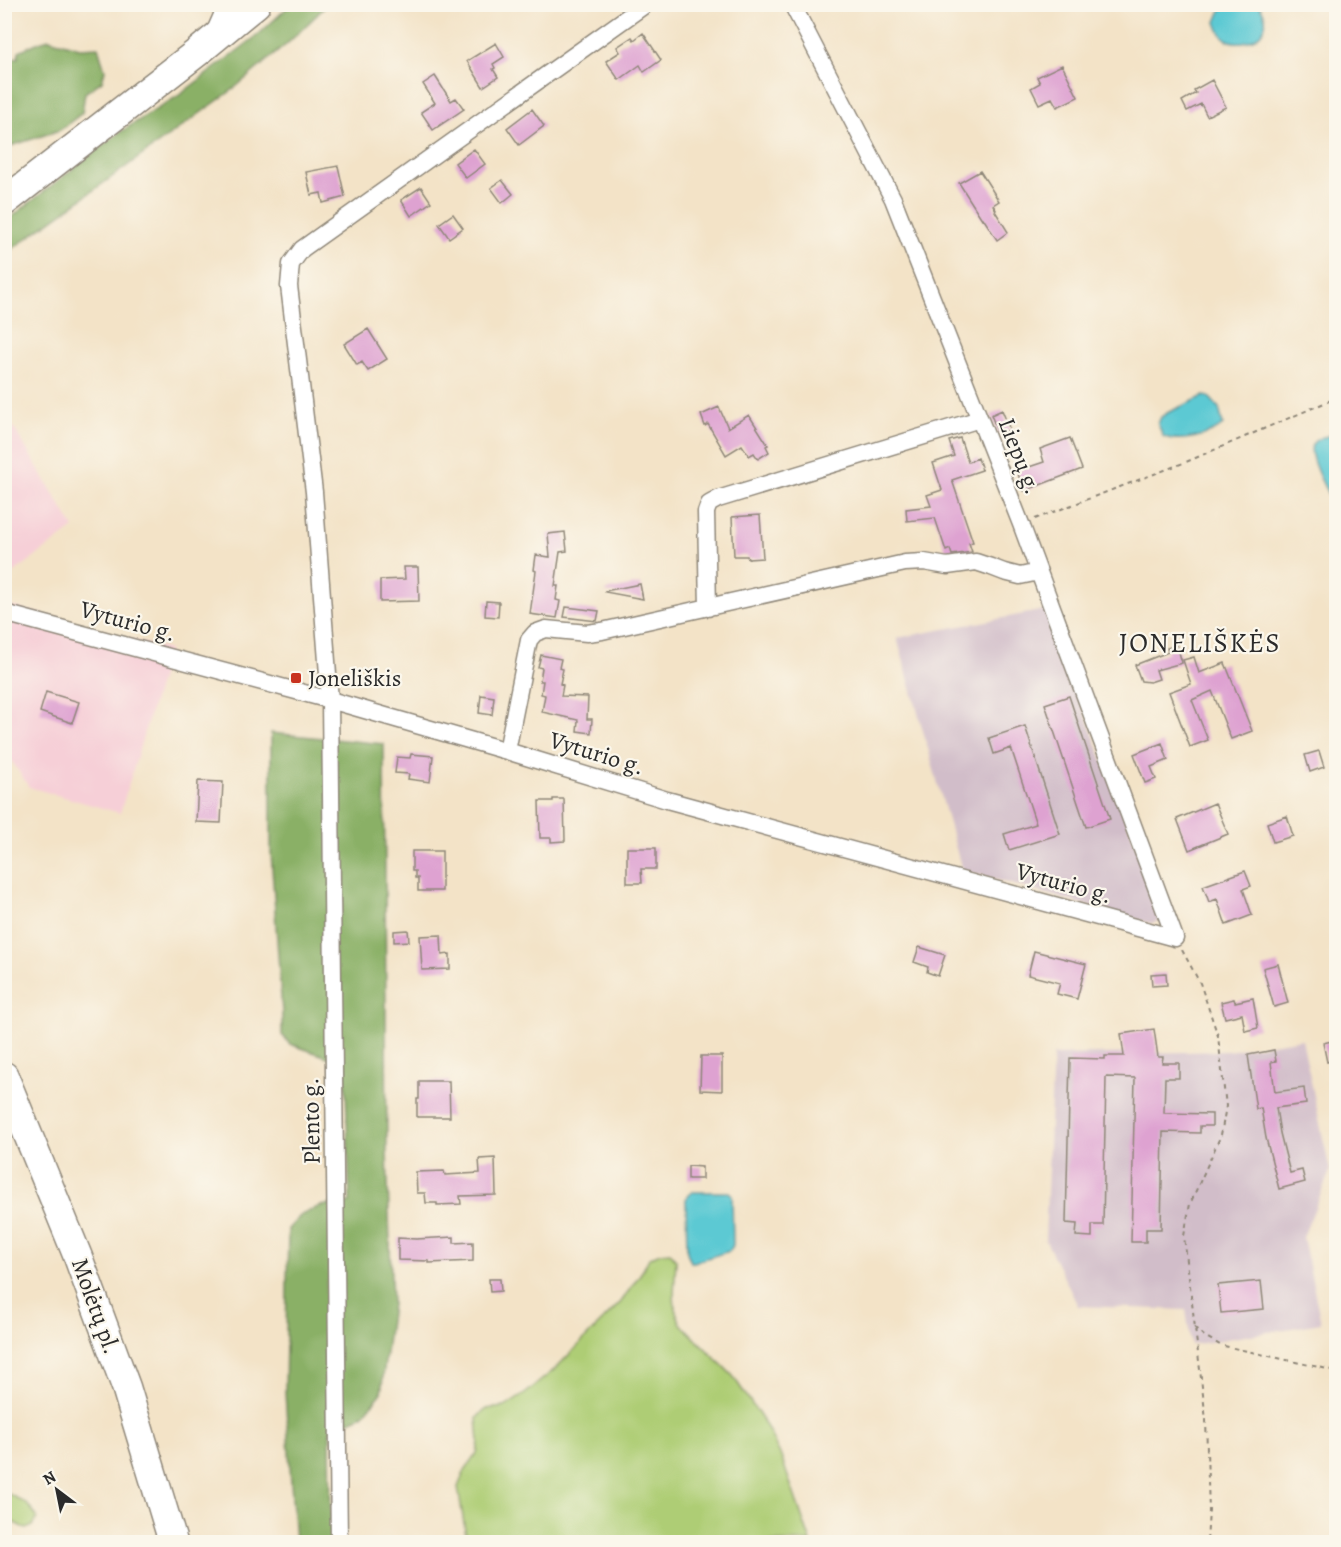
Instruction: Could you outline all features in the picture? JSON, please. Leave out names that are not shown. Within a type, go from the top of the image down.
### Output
[{"type":"highway","points":[[4,202],[199,51],[248,5]]},
{"type":"highway","name":"Molėtų pl.","points":[[4,1076],[78,1257],[122,1376],[173,1542]]},
{"type":"street","name":"Plento g.","points":[[339,1542],[330,700],[314,492],[289,286],[291,264],[302,249],[646,4]]},
{"type":"street","name":"Liepų g.","points":[[792,4],[893,199],[1021,524],[1175,938]]},
{"type":"street","points":[[708,608],[706,512],[710,504],[718,499],[980,419]]},
{"type":"street","points":[[507,751],[529,640],[536,633],[546,629],[586,633],[905,563],[924,562],[947,566],[976,562],[1020,576],[1039,572]]},
{"type":"street","name":"Vyturio g.","points":[[4,613],[330,700],[667,800],[1175,938]]},
{"type":"path","points":[[1021,524],[1186,462],[1336,398]]},
{"type":"path","points":[[1175,938],[1200,983],[1218,1036],[1226,1106],[1221,1136],[1190,1204],[1184,1236],[1206,1420],[1209,1511],[1207,1542]]},
{"type":"path","points":[[1194,1327],[1220,1345],[1336,1371]]},
{"type":"shaded area","points":[[5,413],[74,528],[4,579]]},
{"type":"shaded area","points":[[4,604],[169,650],[120,813],[29,787],[5,751]]},
{"type":"shaded area","points":[[1045,610],[1162,913],[1159,920],[1154,923],[962,870],[897,638]]},
{"type":"shaded area","points":[[1302,1039],[1330,1171],[1303,1237],[1321,1323],[1191,1345],[1186,1310],[1078,1306],[1045,1239],[1053,1055],[1228,1051]]},
{"type":"green space","points":[[290,5],[327,5],[288,43],[231,91],[5,254],[5,222],[120,132],[178,96],[258,35]]},
{"type":"green space","points":[[49,39],[80,48],[98,47],[105,70],[102,81],[85,93],[82,113],[60,130],[5,148],[5,57],[18,58],[19,51]]},
{"type":"green space","points":[[271,733],[384,744],[387,1151],[392,1304],[381,1394],[363,1415],[330,1430],[331,1542],[295,1542],[285,1393],[288,1229],[301,1215],[320,1206],[350,1202],[345,1063],[290,1044],[282,1035],[271,853]]},
{"type":"green space","points":[[670,1252],[676,1260],[675,1309],[681,1324],[733,1376],[764,1422],[780,1454],[811,1542],[467,1542],[458,1487],[465,1470],[477,1453],[479,1442],[477,1418],[485,1409],[505,1407],[555,1369],[621,1302],[649,1258]]},
{"type":"green space","points":[[4,1492],[19,1499],[31,1509],[37,1518],[33,1526],[26,1529],[5,1518]]},
{"type":"water","points":[[1223,5],[1259,5],[1265,25],[1258,36],[1242,42],[1226,39],[1216,22]]},
{"type":"water","points":[[1204,396],[1209,397],[1219,408],[1223,425],[1194,438],[1177,439],[1163,436],[1158,424],[1161,417]]},
{"type":"water","points":[[1336,436],[1336,509],[1320,477],[1311,451],[1316,440]]},
{"type":"water","points":[[692,1192],[729,1192],[732,1195],[733,1245],[730,1251],[691,1262],[687,1252],[686,1199]]},
{"type":"building","points":[[643,33],[661,60],[644,72],[640,65],[619,80],[606,61],[620,52],[617,47],[632,37],[634,40]]},
{"type":"building","points":[[496,43],[504,57],[493,64],[498,77],[483,87],[467,61]]},
{"type":"building","points":[[1062,65],[1078,97],[1057,107],[1052,98],[1039,104],[1031,88],[1040,83],[1037,77]]},
{"type":"building","points":[[435,76],[451,101],[456,98],[464,109],[433,130],[421,112],[435,103],[423,84]]},
{"type":"building","points":[[1212,80],[1226,107],[1207,116],[1201,104],[1187,111],[1182,101],[1196,93],[1194,90]]},
{"type":"building","points":[[532,109],[544,126],[519,145],[507,128]]},
{"type":"building","points":[[474,149],[485,164],[466,178],[455,163]]},
{"type":"building","points":[[338,166],[345,197],[323,203],[321,193],[311,195],[306,172]]},
{"type":"building","points":[[980,171],[999,201],[993,205],[1008,232],[997,240],[959,183]]},
{"type":"building","points":[[502,180],[513,194],[502,203],[491,188]]},
{"type":"building","points":[[421,187],[431,202],[411,216],[401,200]]},
{"type":"building","points":[[453,214],[463,228],[449,238],[439,224]]},
{"type":"building","points":[[368,329],[387,359],[368,371],[362,362],[357,365],[344,344]]},
{"type":"building","points":[[719,407],[728,428],[749,415],[768,445],[766,446],[769,452],[758,459],[754,453],[749,456],[742,445],[726,455],[708,424],[705,426],[701,415]]},
{"type":"building","points":[[1002,410],[1010,430],[999,435],[991,415]]},
{"type":"building","points":[[960,438],[968,462],[978,458],[982,470],[952,480],[973,542],[969,543],[972,552],[952,555],[950,549],[946,551],[935,518],[907,521],[906,509],[931,506],[927,495],[942,490],[933,463],[954,456],[949,441]]},
{"type":"building","points":[[1070,438],[1082,469],[1024,491],[1017,471],[1044,462],[1040,449]]},
{"type":"building","points":[[760,515],[763,558],[748,559],[747,556],[734,556],[732,517]]},
{"type":"building","points":[[565,532],[567,551],[560,552],[555,586],[558,586],[556,600],[560,601],[557,618],[530,614],[536,555],[550,557],[548,534]]},
{"type":"building","points":[[404,567],[418,567],[419,601],[380,602],[380,580],[405,579]]},
{"type":"building","points":[[640,584],[643,599],[605,592],[605,591]]},
{"type":"building","points":[[486,601],[499,602],[498,617],[485,616]]},
{"type":"building","points":[[566,607],[599,611],[597,621],[564,617]]},
{"type":"building","points":[[1177,645],[1182,663],[1156,670],[1159,679],[1150,682],[1141,681],[1135,665],[1168,652],[1167,648]]},
{"type":"building","points":[[541,655],[561,659],[559,668],[563,669],[560,684],[563,685],[561,696],[588,697],[587,719],[592,719],[591,733],[577,731],[578,720],[542,712],[545,695],[541,694],[542,668],[538,667]]},
{"type":"building","points":[[1194,657],[1199,673],[1225,663],[1252,731],[1231,739],[1212,691],[1192,700],[1208,740],[1190,747],[1169,692],[1191,684],[1183,660]]},
{"type":"building","points":[[46,692],[79,702],[72,723],[40,712]]},
{"type":"building","points":[[481,695],[494,697],[492,715],[479,713]]},
{"type":"building","points":[[1069,696],[1110,819],[1086,827],[1045,704]]},
{"type":"building","points":[[1025,726],[1060,834],[1009,850],[1004,834],[1036,824],[1011,748],[994,754],[989,738]]},
{"type":"building","points":[[1162,743],[1168,760],[1151,767],[1156,779],[1145,783],[1134,754]]},
{"type":"building","points":[[1319,751],[1324,767],[1310,772],[1305,755]]},
{"type":"building","points":[[411,754],[433,756],[430,782],[408,779],[409,774],[395,773],[397,757],[410,758]]},
{"type":"building","points":[[198,781],[223,782],[221,823],[196,822]]},
{"type":"building","points":[[553,799],[564,799],[565,841],[551,842],[551,838],[540,838],[539,801],[553,801]]},
{"type":"building","points":[[1215,803],[1228,834],[1189,850],[1177,819]]},
{"type":"building","points":[[1287,816],[1293,836],[1273,842],[1267,823]]},
{"type":"building","points":[[627,848],[656,848],[656,869],[641,869],[642,883],[627,883]]},
{"type":"building","points":[[412,851],[442,851],[442,891],[418,891],[418,878],[415,878],[415,871],[412,871]]},
{"type":"building","points":[[1245,871],[1251,886],[1243,889],[1252,915],[1226,925],[1217,899],[1209,902],[1203,886]]},
{"type":"building","points":[[408,930],[409,941],[394,942],[394,931]]},
{"type":"building","points":[[441,935],[442,955],[450,954],[450,969],[422,970],[420,936]]},
{"type":"building","points":[[919,947],[945,955],[938,976],[927,972],[928,967],[914,962]]},
{"type":"building","points":[[1034,951],[1086,964],[1077,999],[1057,994],[1060,983],[1028,975]]},
{"type":"building","points":[[1278,964],[1288,1003],[1274,1007],[1263,968]]},
{"type":"building","points":[[1166,973],[1167,985],[1152,986],[1151,974]]},
{"type":"building","points":[[1253,998],[1258,1028],[1245,1031],[1242,1014],[1225,1018],[1221,1002]]},
{"type":"building","points":[[1154,1029],[1158,1057],[1163,1057],[1162,1063],[1179,1063],[1179,1078],[1165,1078],[1164,1113],[1212,1114],[1212,1126],[1200,1126],[1200,1133],[1163,1132],[1161,1229],[1146,1229],[1146,1242],[1131,1242],[1135,1078],[1106,1077],[1103,1225],[1092,1225],[1092,1237],[1076,1236],[1077,1224],[1066,1223],[1070,1058],[1105,1059],[1105,1056],[1124,1056],[1121,1034]]},
{"type":"building","points":[[1336,1040],[1336,1060],[1327,1062],[1323,1043]]},
{"type":"building","points":[[1274,1050],[1276,1061],[1271,1062],[1275,1092],[1304,1088],[1306,1104],[1276,1108],[1290,1173],[1302,1170],[1305,1182],[1279,1189],[1261,1108],[1256,1109],[1248,1055]]},
{"type":"building","points":[[701,1056],[722,1056],[722,1091],[700,1090]]},
{"type":"building","points":[[419,1081],[449,1081],[450,1117],[417,1117]]},
{"type":"building","points":[[495,1158],[496,1195],[460,1196],[461,1204],[437,1205],[437,1203],[426,1203],[425,1193],[417,1193],[416,1172],[444,1171],[445,1175],[480,1173],[479,1159]]},
{"type":"building","points":[[688,1166],[702,1167],[702,1179],[688,1179]]},
{"type":"building","points":[[454,1237],[454,1243],[473,1242],[473,1261],[429,1263],[429,1261],[398,1260],[398,1238]]},
{"type":"building","points":[[489,1279],[500,1279],[501,1291],[490,1292]]},
{"type":"building","points":[[1261,1281],[1264,1309],[1221,1313],[1218,1285]]},
{"type":"place","name":"Joneliškis","points":[[296,678]]},
{"type":"district","name":"JONELIŠKĖS","points":[[1200,643]]}]
